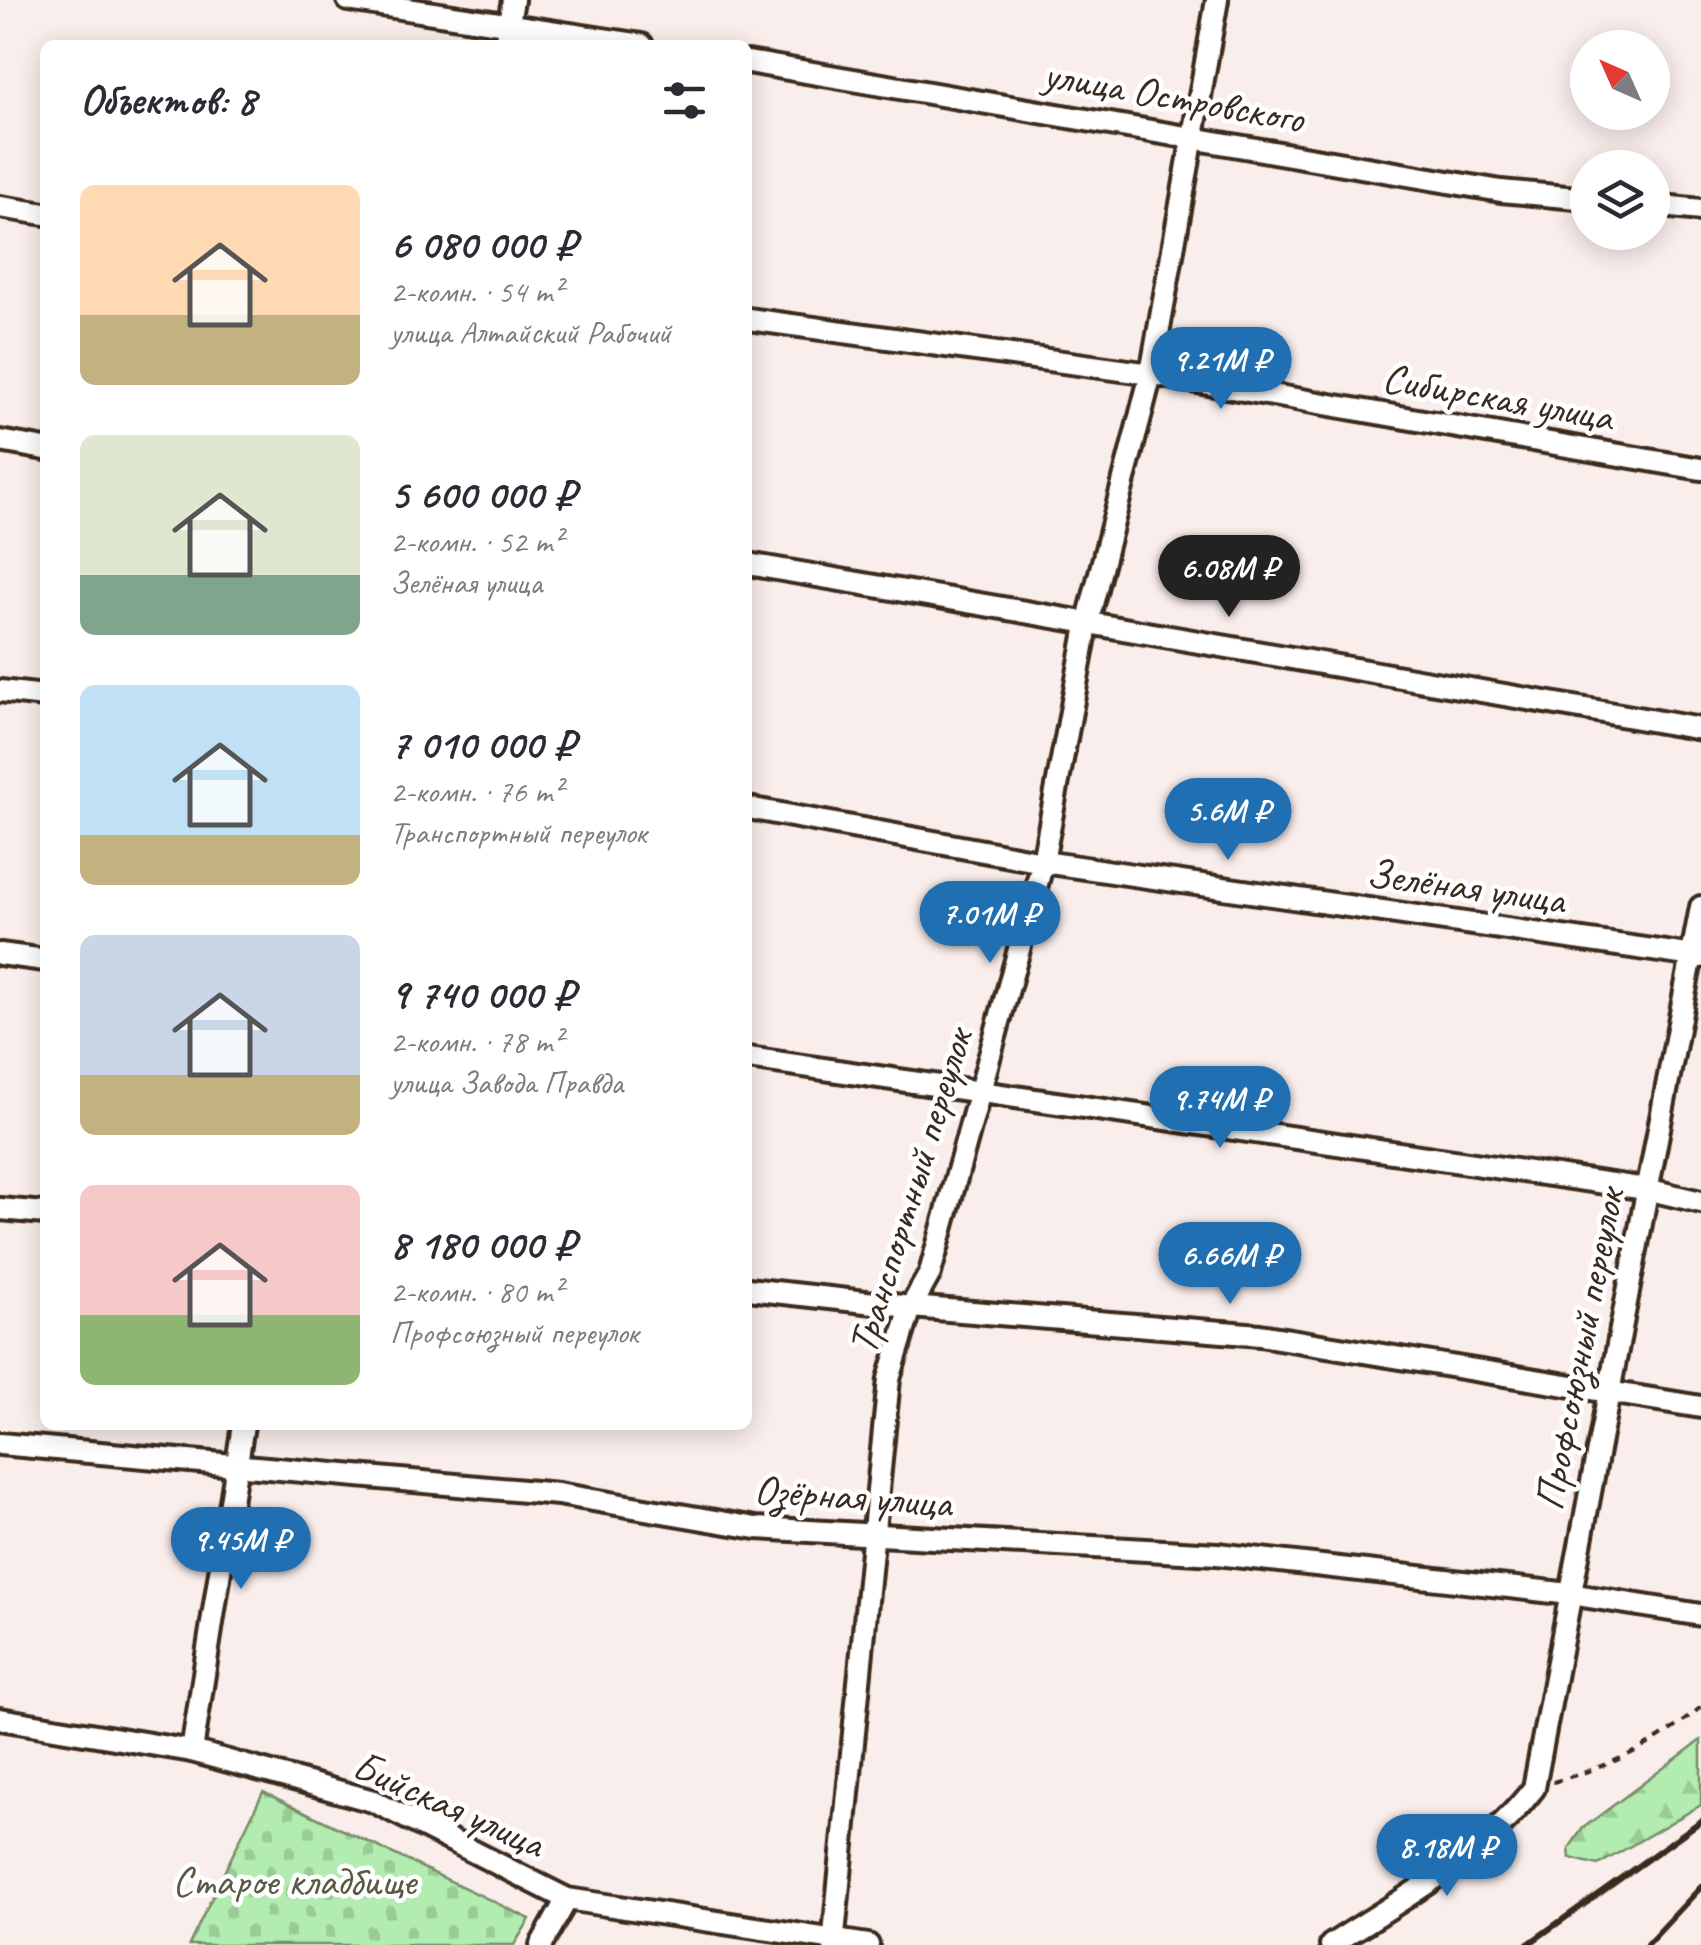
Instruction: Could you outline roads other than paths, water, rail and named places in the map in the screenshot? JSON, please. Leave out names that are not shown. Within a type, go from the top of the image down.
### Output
[{"type":"street","points":[[348,0],[612,40]]},
{"type":"street","points":[[505,40],[513,0]]},
{"type":"street","name":"Транспортный переулок","points":[[834,1941],[870,1536],[889,1379],[911,1307],[930,1274],[1043,862],[1088,620],[1151,374],[1217,0]]},
{"type":"street","name":"улица Островского","points":[[752,63],[1501,191],[1570,197]]},
{"type":"street","points":[[0,207],[40,213]]},
{"type":"street","points":[[1670,207],[1701,210]]},
{"type":"street","name":"Сибирская улица","points":[[752,320],[1151,374],[1701,469]]},
{"type":"street","points":[[0,441],[40,447]]},
{"type":"street","points":[[752,565],[1088,620],[1701,730]]},
{"type":"street","points":[[0,691],[40,695]]},
{"type":"street","name":"Зелёная улица","points":[[752,809],[1043,862],[1696,956]]},
{"type":"street","name":"Профсоюзный переулок","points":[[1331,1945],[1454,1864],[1528,1795],[1610,1391],[1646,1189],[1696,956],[1701,907]]},
{"type":"street","points":[[0,954],[40,959]]},
{"type":"street","points":[[752,1059],[1646,1189],[1701,1202]]},
{"type":"street","points":[[0,1209],[40,1213]]},
{"type":"street","points":[[752,1288],[911,1307],[1260,1335],[1701,1407]]},
{"type":"street","points":[[192,1751],[242,1430]]},
{"type":"street","name":"Озёрная улица","points":[[0,1444],[235,1462],[558,1494],[756,1528],[1217,1554],[1570,1594],[1701,1615]]},
{"type":"street","name":"Бийская улица","points":[[0,1720],[192,1751],[373,1801],[567,1899],[868,1945]]},
{"type":"street","points":[[541,1945],[567,1899]]},
{"type":"railway","points":[[1527,1945],[1701,1821]]},
{"type":"railway","points":[[1647,1945],[1701,1887]]},
{"type":"park label","name":"Старое кладбище","points":[[294,1880]]}]
